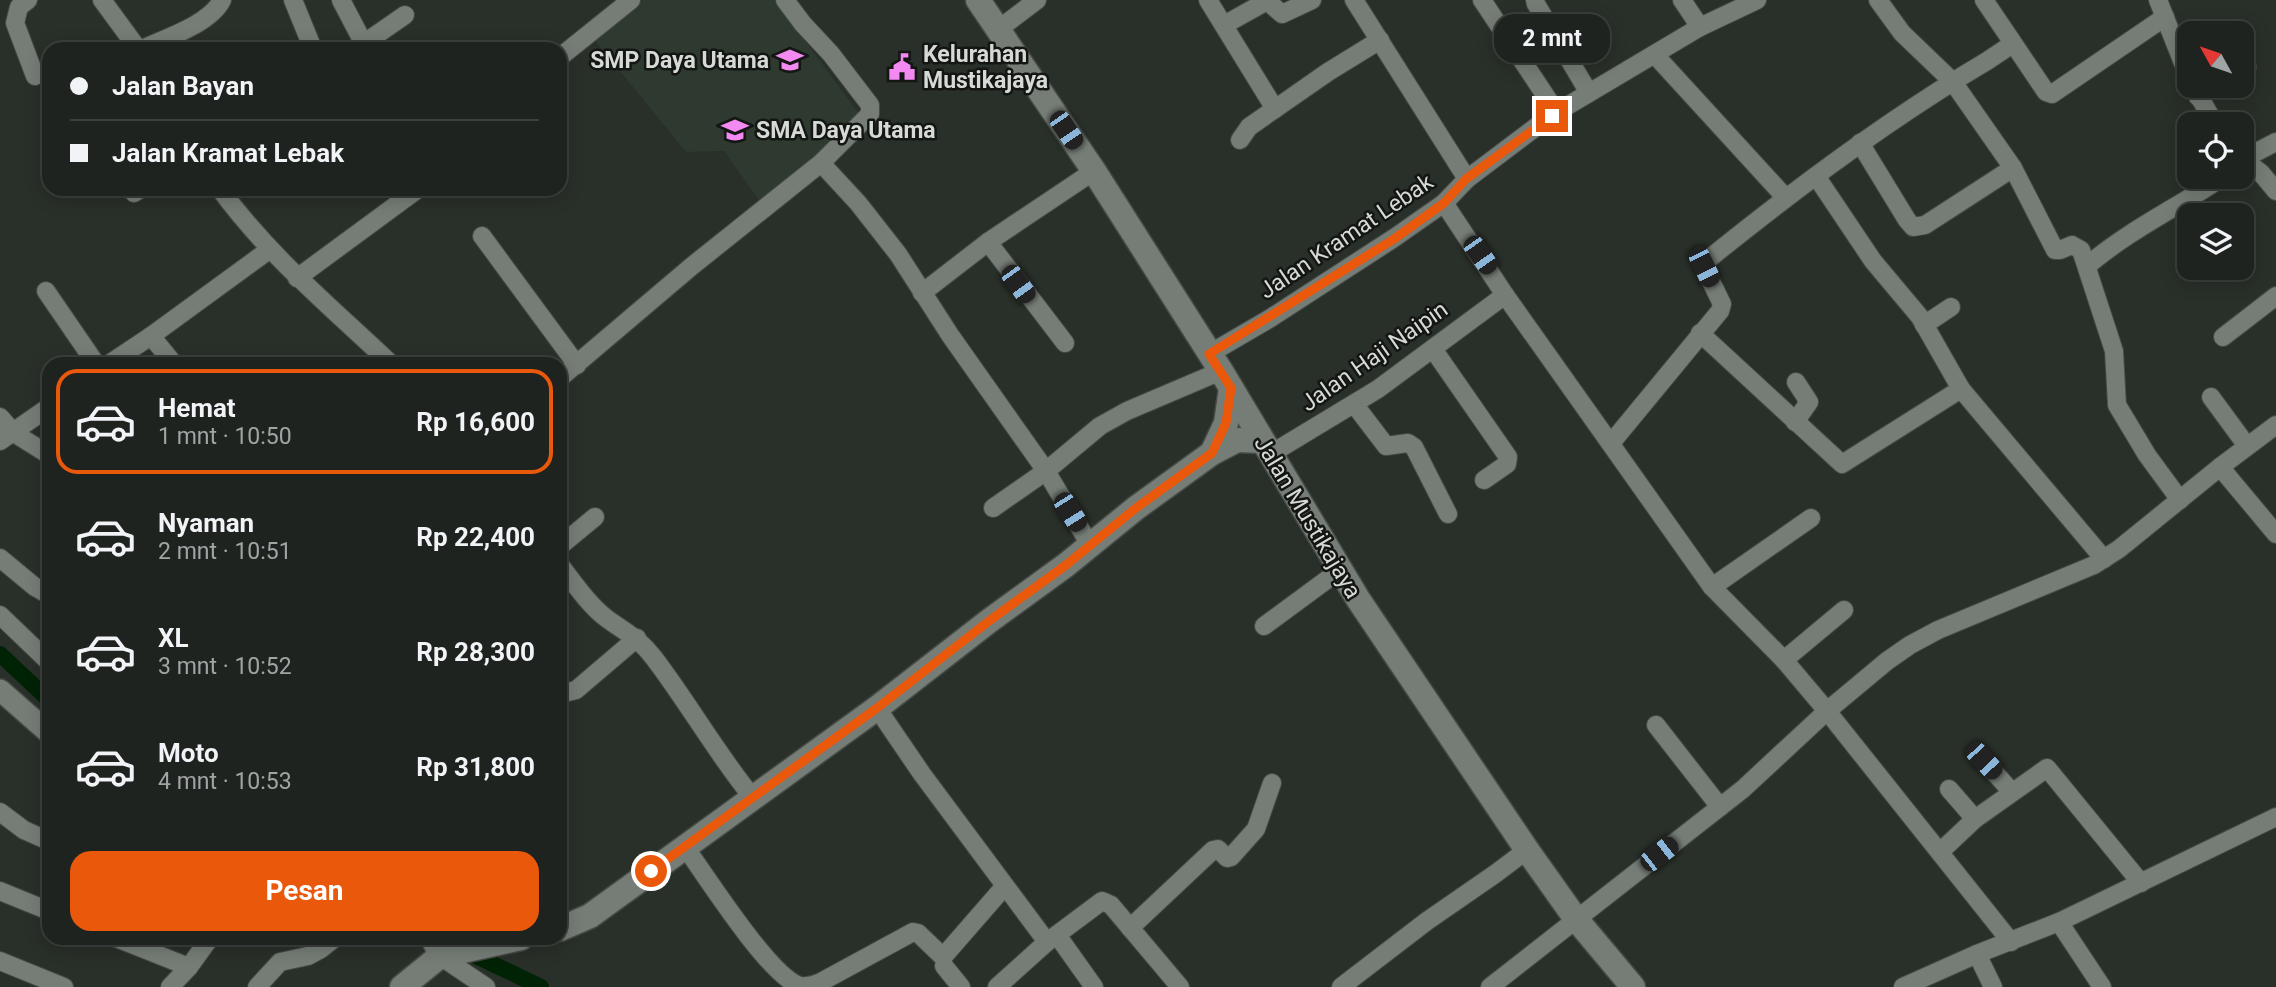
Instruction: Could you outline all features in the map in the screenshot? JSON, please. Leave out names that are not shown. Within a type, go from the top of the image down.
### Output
[{"type":"main road","name":"Jalan Mustikajaya","points":[[978,0],[1094,171],[1220,371],[1340,570],[1527,850],[1576,919],[1633,987]]},
{"type":"main road","points":[[1212,453],[1226,423],[1220,371]]},
{"type":"main road","points":[[567,926],[590,916],[877,708],[1212,453],[1237,440],[1265,448]]},
{"type":"main road","points":[[402,987],[444,948],[465,945]]},
{"type":"street","points":[[28,0],[19,7],[15,23],[36,76]]},
{"type":"street","points":[[102,0],[135,42]]},
{"type":"street","points":[[155,42],[209,16],[222,0]]},
{"type":"street","points":[[293,0],[310,42]]},
{"type":"street","points":[[341,0],[358,42]]},
{"type":"street","points":[[567,51],[631,0]]},
{"type":"street","points":[[567,372],[692,266],[821,163],[866,120],[871,109],[831,54],[785,0]]},
{"type":"street","points":[[999,29],[1037,0]]},
{"type":"street","points":[[1208,0],[1275,109]]},
{"type":"street","points":[[1224,25],[1267,1],[1282,14],[1312,0]]},
{"type":"street","points":[[1354,0],[1466,179]]},
{"type":"street","points":[[1482,0],[1557,113]]},
{"type":"street","points":[[1535,0],[1590,93]]},
{"type":"street","points":[[1682,0],[1700,27]]},
{"type":"street","name":"Jalan Kramat Lebak","points":[[993,508],[1046,471],[1100,426],[1127,411],[1220,371],[1444,203],[1466,179],[1557,113],[1700,27],[1757,0]]},
{"type":"street","points":[[1878,0],[1902,33],[1953,82],[2013,168],[2055,250],[2072,245],[2081,250],[2114,351],[2117,405],[2147,455],[2180,500]]},
{"type":"street","points":[[1984,0],[2046,92],[2052,94],[2161,8],[2177,48]]},
{"type":"street","points":[[367,42],[405,15]]},
{"type":"street","points":[[1240,140],[1249,128],[1275,109],[1380,40]]},
{"type":"street","points":[[1612,442],[1720,311],[1722,304],[1704,267],[1705,262],[1785,197],[1860,144],[2008,47],[2011,40]]},
{"type":"street","points":[[1654,55],[1785,197]]},
{"type":"street","points":[[2254,153],[2276,142]]},
{"type":"street","points":[[1860,144],[1913,227],[1926,225],[2013,168]]},
{"type":"street","points":[[821,163],[872,220],[898,254],[922,293],[1046,471],[1090,545]]},
{"type":"street","points":[[2254,168],[2276,191]]},
{"type":"street","points":[[922,293],[988,242],[1094,171]]},
{"type":"street","points":[[1816,176],[1873,261],[1900,291],[1924,325],[1961,389],[2104,559]]},
{"type":"street","points":[[2088,266],[2128,234],[2206,189]]},
{"type":"street","points":[[225,196],[243,221],[297,278],[383,357]]},
{"type":"street","points":[[297,278],[396,196]]},
{"type":"street","points":[[1444,203],[1505,295],[1713,587],[1784,660],[1827,711],[1941,850],[2011,942]]},
{"type":"street","points":[[482,236],[576,365]]},
{"type":"street","points":[[988,242],[1065,343]]},
{"type":"street","points":[[120,357],[270,250]]},
{"type":"street","points":[[46,292],[91,357]]},
{"type":"street","name":"Jalan Haji Naipin","points":[[1265,448],[1354,404],[1505,295]]},
{"type":"street","points":[[2222,337],[2276,296]]},
{"type":"street","points":[[1924,325],[1951,307]]},
{"type":"street","points":[[1700,333],[1842,464],[1961,389]]},
{"type":"street","points":[[151,336],[168,357]]},
{"type":"street","points":[[1433,349],[1508,457],[1507,464],[1484,480]]},
{"type":"street","points":[[1795,422],[1809,402],[1796,382]]},
{"type":"street","points":[[2211,397],[2247,446]]},
{"type":"street","points":[[1354,404],[1386,446],[1408,443],[1414,447],[1448,514]]},
{"type":"street","points":[[7,437],[42,412]]},
{"type":"street","points":[[0,417],[7,437],[42,452]]},
{"type":"street","points":[[1490,987],[1743,789],[1827,711],[1910,645],[1938,630],[2104,559],[2276,425]]},
{"type":"street","points":[[2220,467],[2276,534]]},
{"type":"street","points":[[567,540],[595,517]]},
{"type":"street","points":[[1713,587],[1811,518]]},
{"type":"street","points":[[0,558],[42,591]]},
{"type":"street","points":[[1264,626],[1340,570]]},
{"type":"street","points":[[567,574],[593,606],[637,638],[654,658],[752,798]]},
{"type":"street","points":[[1784,660],[1844,610]]},
{"type":"street","points":[[0,615],[42,655]]},
{"type":"street","points":[[567,692],[576,690],[637,638]]},
{"type":"street","points":[[0,690],[42,727]]},
{"type":"street","points":[[877,708],[1004,887],[1094,987]]},
{"type":"street","points":[[1656,725],[1720,807]]},
{"type":"street","points":[[1984,761],[2012,792]]},
{"type":"street","points":[[1941,850],[1975,819],[2045,768],[2141,883]]},
{"type":"street","points":[[1130,928],[1213,850],[1217,849],[1227,859],[1231,856],[1256,830],[1272,783]]},
{"type":"street","points":[[1949,789],[1975,819]]},
{"type":"street","points":[[1903,987],[2059,922],[2276,817]]},
{"type":"street","points":[[4,823],[42,838]]},
{"type":"street","points":[[685,847],[755,945],[780,973],[801,986],[821,982],[913,932],[918,933],[943,957],[1004,887]]},
{"type":"street","points":[[1341,987],[1426,921],[1527,850]]},
{"type":"street","points":[[0,891],[42,908]]},
{"type":"street","points":[[997,987],[1015,980],[1052,938],[1102,901],[1111,905],[1180,987]]},
{"type":"street","points":[[2059,922],[2102,987]]},
{"type":"street","points":[[133,945],[188,967]]},
{"type":"street","points":[[170,987],[205,945]]},
{"type":"street","points":[[257,987],[280,962],[308,956],[326,945]]},
{"type":"street","points":[[444,948],[486,987]]},
{"type":"street","points":[[1977,954],[1993,987]]},
{"type":"street","points":[[0,961],[62,987]]},
{"type":"street","points":[[944,966],[961,987]]},
{"type":"shaded area","points":[[643,0],[775,0],[863,119],[759,200],[724,151],[686,152],[593,38]]},
{"type":"waterway","points":[[0,654],[42,693]]},
{"type":"waterway","points":[[468,945],[474,955],[541,987]]},
{"type":"place","name":"SMP Daya Utama","points":[[790,60]]},
{"type":"place","name":"Kelurahan Mustikajaya","points":[[902,67]]},
{"type":"place","name":"SMA Daya Utama","points":[[735,130]]},
{"type":"route","points":[[651,871],[877,708],[1066,565],[1136,508],[1212,453],[1226,423],[1231,388],[1209,354],[1394,239],[1444,203],[1466,179],[1552,116]]}]
